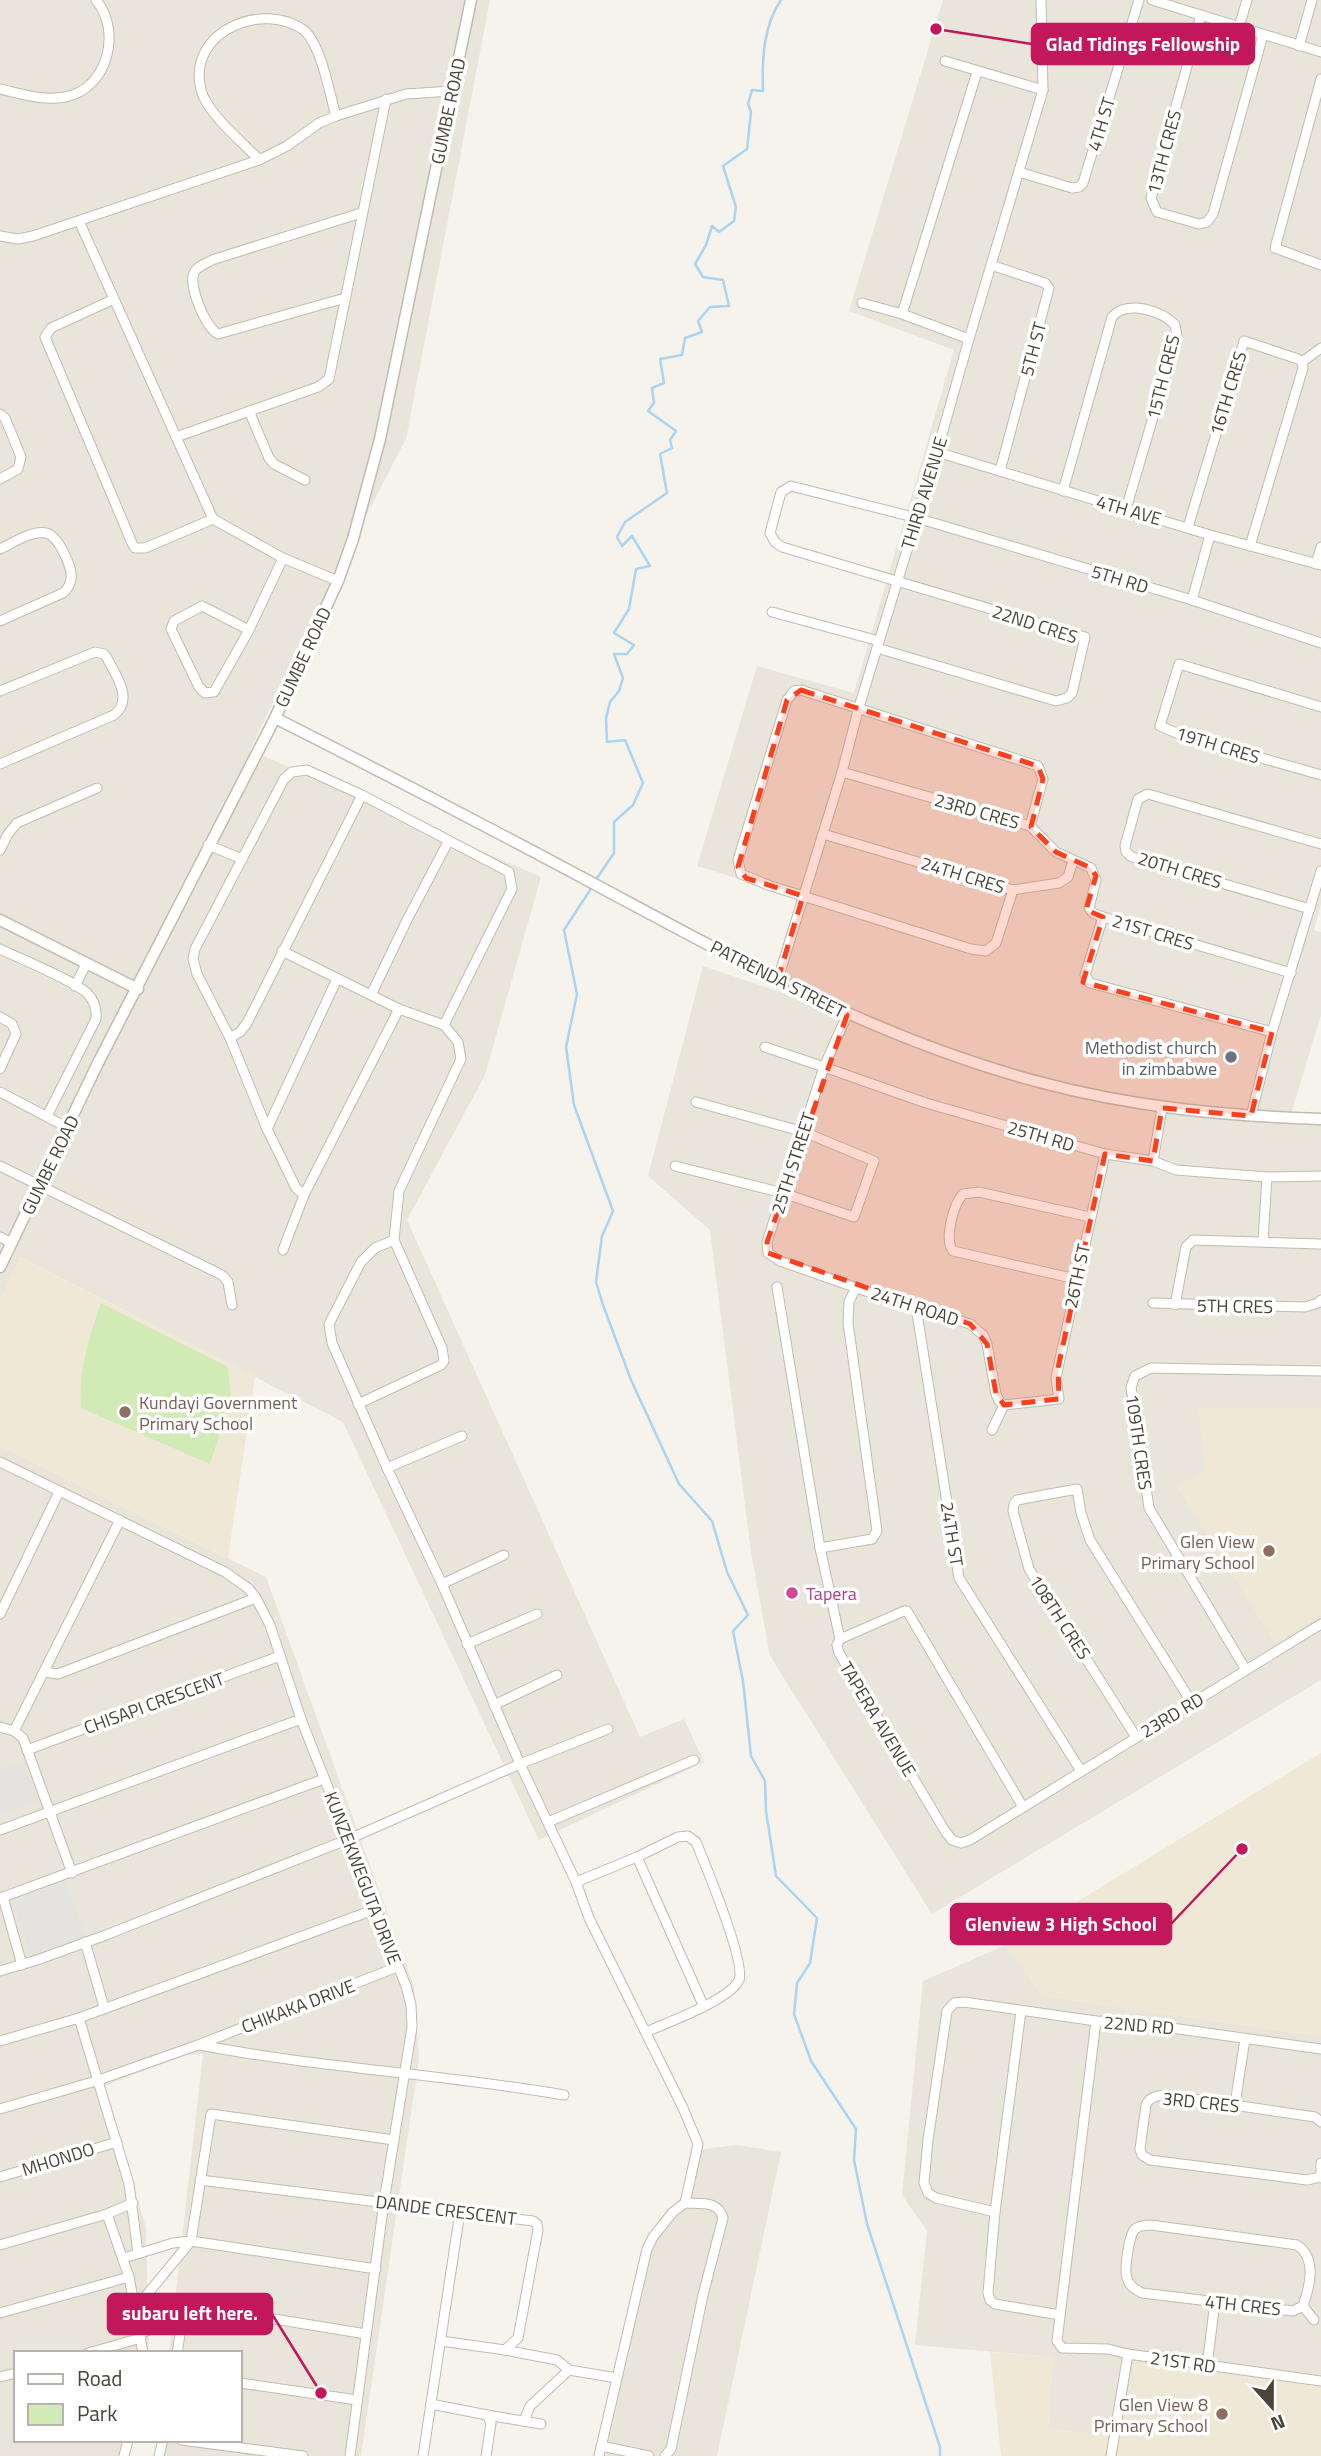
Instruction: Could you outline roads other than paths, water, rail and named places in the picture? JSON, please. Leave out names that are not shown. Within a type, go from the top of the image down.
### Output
[{"type":"street","points":[[0,89],[48,99],[80,92],[96,78],[106,61],[110,41],[107,21],[96,0]]},
{"type":"street","name":"GUMBE ROAD","points":[[0,1267],[208,845],[275,718],[338,581],[362,511],[380,439],[471,0]]},
{"type":"street","name":"THIRD AVENUE","points":[[778,982],[1043,90],[1045,64],[1041,0]]},
{"type":"street","name":"4TH ST","points":[[1019,172],[1072,188],[1083,183],[1139,0]]},
{"type":"street","points":[[1152,0],[1176,3],[1202,15],[1321,52]]},
{"type":"street","points":[[1239,27],[1247,0]]},
{"type":"street","points":[[1299,46],[1312,0]]},
{"type":"street","points":[[259,160],[213,111],[201,89],[200,65],[204,50],[225,25],[238,19],[271,13],[298,24],[307,32],[315,46],[336,116]]},
{"type":"street","name":"13TH CRES","points":[[1202,15],[1151,198],[1157,212],[1199,224],[1207,222],[1213,214],[1264,35]]},
{"type":"street","points":[[945,61],[1043,90]]},
{"type":"street","points":[[902,314],[977,72]]},
{"type":"street","points":[[1321,79],[1275,248],[1321,265]]},
{"type":"street","points":[[0,236],[18,239],[33,236],[259,160],[287,146],[319,123],[386,99],[425,92],[452,91]]},
{"type":"street","points":[[176,437],[318,387],[328,379],[386,99]]},
{"type":"street","points":[[345,298],[218,334],[209,327],[192,287],[192,276],[197,269],[212,260],[325,222],[361,213]]},
{"type":"street","points":[[79,221],[112,300],[213,519],[283,558],[338,581]]},
{"type":"street","name":"5TH ST","points":[[991,265],[1045,283],[1049,292],[1000,471]]},
{"type":"street","points":[[112,300],[51,328],[45,337],[132,543],[135,548],[145,548],[213,519]]},
{"type":"street","points":[[862,303],[902,314],[969,339]]},
{"type":"street","name":"15TH CRES","points":[[1063,491],[1112,317],[1118,311],[1132,307],[1165,316],[1175,325],[1177,336],[1126,509]]},
{"type":"street","name":"16TH CRES","points":[[1188,527],[1244,341],[1302,362]]},
{"type":"street","points":[[1250,546],[1303,368],[1302,362],[1321,348]]},
{"type":"street","points":[[249,411],[269,458],[274,464],[305,480]]},
{"type":"street","points":[[0,414],[5,418],[21,457],[18,469],[0,478]]},
{"type":"street","name":"4TH AVE","points":[[937,452],[1210,535],[1319,565]]},
{"type":"street","name":"5TH RD","points":[[897,582],[782,547],[775,542],[770,533],[781,492],[791,486],[802,488],[917,518],[1192,600],[1321,643]]},
{"type":"street","points":[[0,549],[32,534],[47,533],[59,542],[71,573],[69,588],[64,593],[0,621]]},
{"type":"street","points":[[1192,600],[1210,535]]},
{"type":"street","points":[[1319,565],[1321,547]]},
{"type":"street","points":[[249,630],[202,606],[172,624],[173,633],[193,676],[205,693],[211,693],[217,688],[249,630],[283,558]]},
{"type":"street","name":"22ND CRES","points":[[878,644],[1056,701],[1072,694],[1085,637],[897,582]]},
{"type":"street","points":[[772,612],[878,644]]},
{"type":"street","points":[[0,691],[95,652],[104,654],[107,658],[125,696],[124,704],[114,715],[0,764]]},
{"type":"street","name":"19TH CRES","points":[[1321,708],[1179,664],[1160,726],[1181,735],[1321,775]]},
{"type":"street","name":"24TH CRES","points":[[823,834],[1013,890],[996,943],[991,948],[979,951],[746,877],[740,871],[738,860],[790,695],[801,690],[859,707]]},
{"type":"street","name":"23RD CRES","points":[[842,772],[1030,826],[1043,779],[1038,766],[859,707]]},
{"type":"street","name":"PATRENDA STREET","points":[[275,718],[396,779],[778,982],[847,1015],[978,1064],[1041,1083],[1162,1108],[1321,1119]]},
{"type":"street","points":[[303,1195],[296,1188],[267,1129],[230,1038],[197,974],[193,959],[195,949],[284,779],[292,772],[307,770],[362,795],[509,872],[512,889],[444,1025]]},
{"type":"street","points":[[0,850],[17,823],[97,788]]},
{"type":"street","name":"20TH CRES","points":[[1310,909],[1132,857],[1126,852],[1125,846],[1138,799],[1148,794],[1321,844]]},
{"type":"street","points":[[230,1038],[240,1032],[247,1023],[362,795]]},
{"type":"street","points":[[1030,826],[1056,852],[1091,868],[1096,880],[1089,908],[1103,917]]},
{"type":"street","points":[[372,995],[448,842]]},
{"type":"street","points":[[208,845],[242,859]]},
{"type":"street","points":[[1013,890],[1059,883],[1068,877],[1073,862]]},
{"type":"street","points":[[1251,1116],[1272,1032],[1321,871]]},
{"type":"street","name":"21ST CRES","points":[[1272,1032],[1090,983],[1085,975],[1103,917],[1291,973]]},
{"type":"street","points":[[0,919],[138,989]]},
{"type":"street","points":[[0,949],[75,986],[93,1000],[97,1011],[96,1018],[47,1116]]},
{"type":"street","points":[[282,951],[399,1009],[444,1025],[461,1049],[461,1059],[399,1191],[394,1240],[442,1348],[444,1361],[441,1365],[358,1404]]},
{"type":"street","points":[[75,986],[86,964]]},
{"type":"street","points":[[267,1129],[337,979]]},
{"type":"street","points":[[284,1250],[303,1195],[399,1009]]},
{"type":"street","points":[[824,1067],[847,1015]]},
{"type":"street","points":[[0,1017],[12,1024],[16,1034],[0,1069]]},
{"type":"street","name":"25TH RD","points":[[765,1047],[926,1103],[1105,1154],[1153,1161],[1176,1170],[1266,1177],[1321,1176]]},
{"type":"street","name":"25TH STREET","points":[[772,1257],[767,1250],[767,1242],[824,1067]]},
{"type":"street","points":[[0,1093],[68,1128]]},
{"type":"street","points":[[675,1166],[783,1193],[854,1217],[874,1161],[804,1132],[696,1102]]},
{"type":"street","points":[[1153,1161],[1162,1108]]},
{"type":"street","name":"26TH ST","points":[[1004,1405],[1059,1399],[1056,1378],[1105,1154]]},
{"type":"street","points":[[0,1166],[222,1275],[228,1282],[232,1305]]},
{"type":"street","points":[[1263,1241],[1266,1177]]},
{"type":"street","points":[[1076,1279],[953,1251],[948,1240],[956,1203],[963,1194],[979,1192],[1090,1217]]},
{"type":"street","points":[[0,1237],[12,1243]]},
{"type":"street","name":"5TH CRES","points":[[1321,1244],[1200,1239],[1189,1243],[1175,1305],[1305,1307],[1321,1300]]},
{"type":"street","points":[[394,1240],[374,1248],[361,1262],[329,1324],[332,1343],[576,1882],[589,1919],[698,2144],[685,2203],[673,2212],[647,2249],[600,2451],[649,2456]]},
{"type":"street","name":"24TH ROAD","points":[[772,1257],[970,1324],[978,1330],[987,1344],[991,1354],[997,1398],[1004,1405]]},
{"type":"street","points":[[777,1287],[820,1548],[840,1639]]},
{"type":"street","points":[[820,1548],[872,1539],[877,1531],[848,1322],[849,1302],[856,1287]]},
{"type":"street","points":[[1153,1303],[1175,1305]]},
{"type":"street","name":"24TH ST","points":[[916,1307],[959,1578],[1081,1771]]},
{"type":"street","name":"109TH CRES","points":[[1246,1670],[1149,1508],[1131,1387],[1135,1376],[1151,1368],[1321,1371]]},
{"type":"street","points":[[992,1430],[1004,1405]]},
{"type":"street","points":[[387,1468],[462,1436]]},
{"type":"street","name":"KUNZEKWEGUTA DRIVE","points":[[1,1465],[225,1572],[248,1588],[256,1598],[270,1625],[301,1719],[411,2006],[412,2027],[384,2202],[350,2456]]},
{"type":"street","name":"108TH CRES","points":[[1136,1737],[1029,1569],[1013,1511],[1017,1500],[1077,1489],[1085,1528],[1096,1551],[1192,1703]]},
{"type":"street","points":[[0,1614],[59,1492]]},
{"type":"street","points":[[14,1731],[46,1672],[120,1520]]},
{"type":"street","points":[[442,1584],[504,1555]]},
{"type":"street","points":[[46,1672],[58,1674],[256,1598]]},
{"type":"street","name":"TAPERA AVENUE","points":[[907,1611],[1023,1807],[971,1840],[961,1843],[952,1840],[839,1653],[837,1645],[840,1639],[907,1611]]},
{"type":"street","points":[[467,1644],[537,1614]]},
{"type":"street","name":"23RD RD","points":[[1023,1807],[1321,1624]]},
{"type":"street","name":"CHISAPI CRESCENT","points":[[27,1750],[280,1656]]},
{"type":"street","points":[[494,1705],[557,1675]]},
{"type":"street","points":[[0,1830],[301,1719]]},
{"type":"street","points":[[0,1727],[14,1731],[23,1738],[72,1873]]},
{"type":"street","points":[[0,1971],[85,1942],[349,1839],[520,1763],[608,1728]]},
{"type":"street","points":[[548,1822],[694,1760]]},
{"type":"street","points":[[22,1965],[2,1897],[324,1779]]},
{"type":"street","points":[[576,1882],[678,1837],[688,1836],[696,1842],[727,1922],[739,1980],[730,1990],[704,2007],[646,2032]]},
{"type":"street","points":[[637,1857],[704,2007]]},
{"type":"street","points":[[0,2042],[79,2018],[376,1909]]},
{"type":"street","points":[[85,1942],[104,2007]]},
{"type":"street","name":"CHIKAKA DRIVE","points":[[0,2109],[96,2081],[198,2045],[397,1967]]},
{"type":"street","name":"22ND RD","points":[[995,2212],[931,2196],[924,2183],[947,2011],[957,2002],[1321,2049]]},
{"type":"street","points":[[1021,2011],[995,2212],[988,2293],[995,2304],[1060,2315],[1097,2021]]},
{"type":"street","points":[[79,2018],[96,2081],[117,2141],[132,2203],[138,2253]]},
{"type":"street","points":[[1235,2104],[1245,2039]]},
{"type":"street","name":"CHIKAKA DRIVE","points":[[198,2045],[404,2075],[508,2085],[564,2095]]},
{"type":"street","name":"3RD CRES","points":[[1321,2122],[1315,2117],[1166,2095],[1152,2098],[1146,2105],[1140,2149],[1142,2155],[1150,2160],[1307,2180],[1320,2177],[1321,2163]]},
{"type":"street","points":[[136,2308],[191,2241],[211,2114],[394,2140]]},
{"type":"street","name":"MHONDO","points":[[0,2177],[117,2141]]},
{"type":"street","name":"DANDE CRESCENT","points":[[200,2180],[533,2221],[538,2230],[518,2338],[505,2350]]},
{"type":"street","points":[[0,2245],[107,2214],[132,2203]]},
{"type":"street","points":[[665,2456],[671,2449],[703,2295],[723,2218],[714,2205],[685,2203]]},
{"type":"street","points":[[424,2456],[460,2211]]},
{"type":"street","points":[[107,2214],[129,2277],[143,2351]]},
{"type":"street","name":"4TH CRES","points":[[1151,2225],[1297,2245],[1304,2250],[1310,2263],[1303,2306],[1293,2311],[1142,2293],[1132,2287],[1126,2277],[1131,2236],[1135,2229],[1151,2225]]},
{"type":"street","points":[[124,2258],[173,2243],[191,2241],[376,2269]]},
{"type":"street","points":[[0,2314],[129,2277]]},
{"type":"street","points":[[1207,2366],[1215,2302]]},
{"type":"street","points":[[1303,2306],[1314,2320]]},
{"type":"street","points":[[94,2351],[141,2336],[201,2307],[366,2334]]},
{"type":"street","name":"21ST RD","points":[[1060,2315],[1057,2341],[1062,2347],[1108,2349],[1207,2366],[1321,2381]]},
{"type":"street","points":[[177,2351],[184,2317]]},
{"type":"street","points":[[441,2341],[557,2360],[569,2370],[617,2378]]},
{"type":"street","points":[[1111,2456],[1128,2354]]},
{"type":"street","points":[[524,2421],[530,2406],[569,2370]]},
{"type":"street","points":[[242,2384],[357,2400]]},
{"type":"street","points":[[431,2404],[541,2424]]},
{"type":"street","points":[[486,2456],[491,2423],[487,2414]]},
{"type":"street","points":[[196,2442],[303,2456]]},
{"type":"waterway","points":[[595,881],[614,853],[614,822],[633,805],[643,783],[625,740],[607,742],[606,718],[610,702],[619,691],[623,678],[614,654],[627,654],[634,645],[614,633],[629,609],[636,569],[650,566],[632,536],[622,546],[617,537],[625,522],[667,493],[660,454],[672,448],[670,440],[676,431],[648,411],[654,403],[652,388],[664,383],[660,359],[682,355],[685,338],[702,332],[698,321],[710,307],[729,306],[723,280],[703,277],[695,264],[706,245],[712,226],[719,232],[734,221],[736,207],[723,166],[747,149],[751,112],[748,104],[752,90],[763,91],[767,32],[781,0]]},
{"type":"waterway","points":[[592,887],[564,930],[577,994],[566,1047],[574,1105],[613,1211],[602,1236],[596,1282],[631,1380],[679,1484],[712,1521],[727,1572],[748,1615],[733,1631],[743,1681],[751,1756],[765,1781],[766,1811],[776,1876],[817,1918],[810,1963],[797,1983],[794,2014],[811,2061],[856,2129],[854,2160],[867,2224],[940,2447],[940,2456]]},
{"type":"place","name":"Glad Tidings Fellowship","points":[[936,29]]},
{"type":"place","name":"Methodist church in zimbabwe","points":[[1231,1057]]},
{"type":"place","name":"Kundayi Government Primary School","points":[[125,1412]]},
{"type":"place","name":"Glen View Primary School","points":[[1269,1551]]},
{"type":"place","name":"Tapera","points":[[792,1593]]},
{"type":"place","name":"Glenview 3 High School","points":[[1242,1849]]},
{"type":"place","name":"subaru left here.","points":[[321,2393]]},
{"type":"place","name":"Glen View 8 Primary School","points":[[1222,2414]]}]
